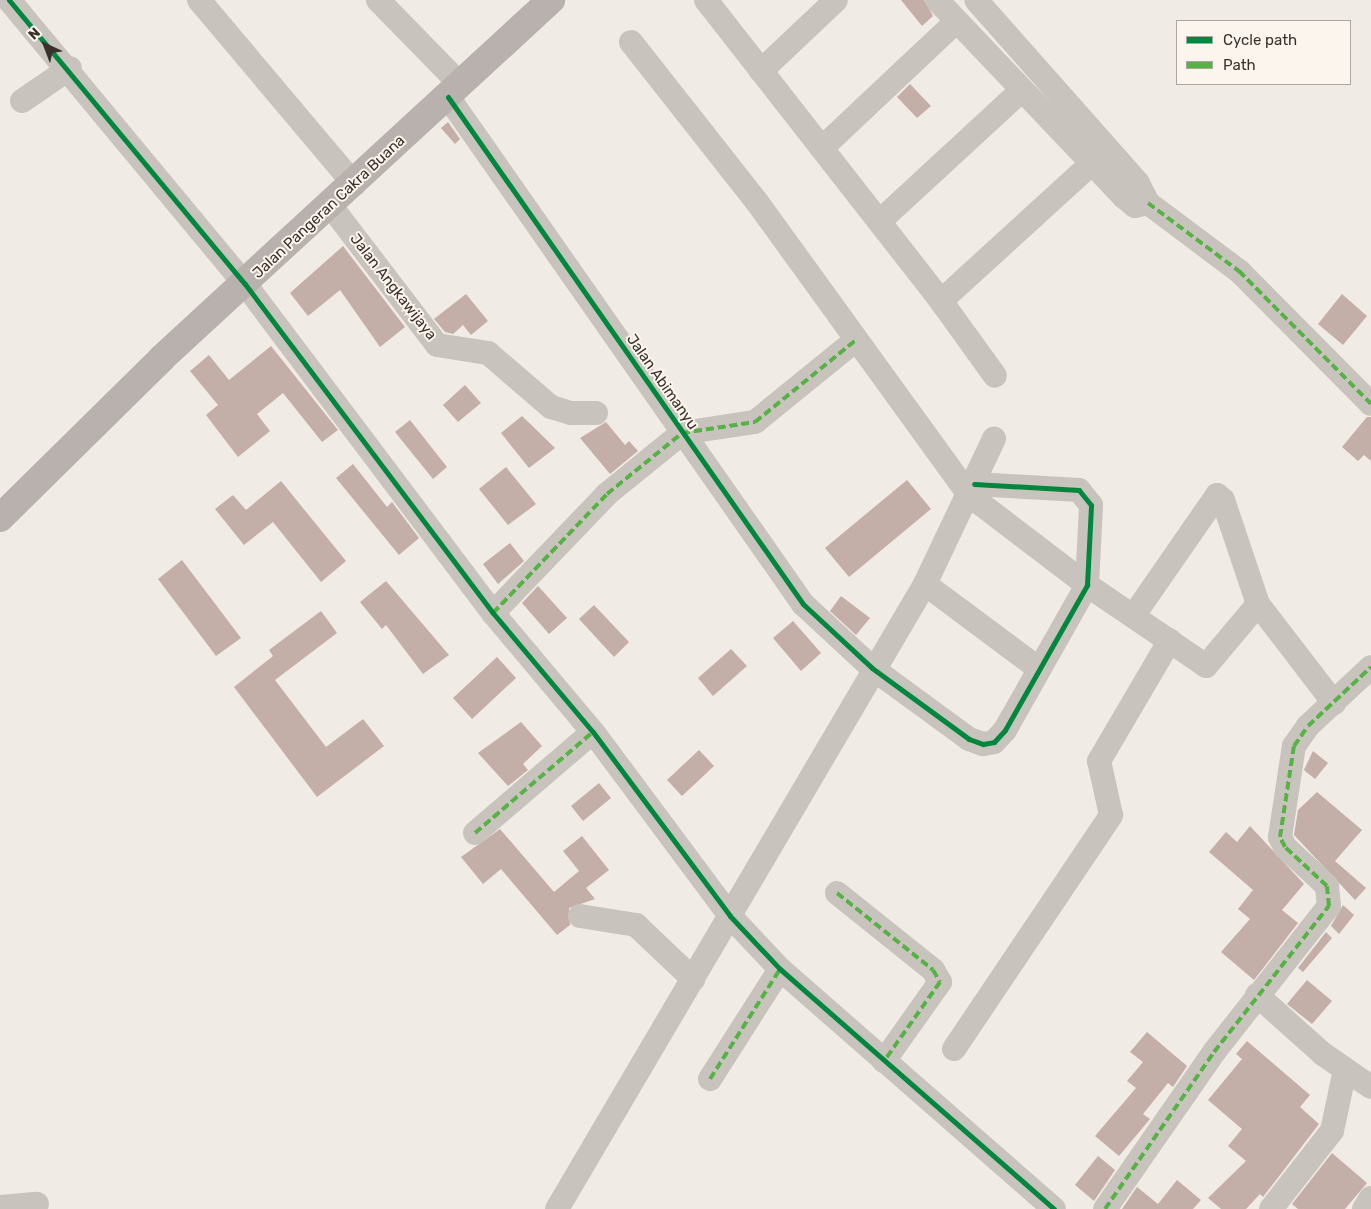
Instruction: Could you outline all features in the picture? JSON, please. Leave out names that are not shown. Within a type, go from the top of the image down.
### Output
[{"type":"main road","name":"Jalan Pangeran Cakra Buana","points":[[0,518],[162,358],[354,184],[551,0]]},
{"type":"street","points":[[9,0],[70,68],[245,284],[493,613],[593,732],[730,916],[780,969],[1054,1209]]},
{"type":"street","points":[[199,0],[354,184]]},
{"type":"street","name":"Jalan Abimanyu","points":[[378,0],[455,91],[682,433],[803,604],[872,668],[970,739],[983,744],[994,742],[1005,730],[1087,585]]},
{"type":"street","points":[[706,0],[880,221],[995,376]]},
{"type":"street","points":[[761,71],[836,0]]},
{"type":"street","points":[[937,0],[1091,164],[1135,206],[1148,203]]},
{"type":"street","points":[[976,0],[1138,183],[1148,203],[1232,265],[1371,404]]},
{"type":"street","points":[[822,148],[956,21]]},
{"type":"street","points":[[631,42],[756,202],[856,340],[972,490],[1087,585],[1134,615],[1206,666],[1258,604]]},
{"type":"street","points":[[22,101],[70,68]]},
{"type":"street","points":[[880,221],[1022,90]]},
{"type":"street","points":[[941,301],[1091,164]]},
{"type":"street","name":"Jalan Angkawijaya","points":[[330,205],[437,345],[488,353],[552,407],[571,414],[596,413]]},
{"type":"street","points":[[493,613],[607,494],[682,433],[755,422],[856,340]]},
{"type":"street","points":[[557,1209],[693,980],[872,668],[925,584],[972,490],[994,439]]},
{"type":"street","points":[[972,490],[1086,493],[1091,505],[1087,585]]},
{"type":"street","points":[[1134,615],[1217,495],[1223,500],[1258,604],[1334,702]]},
{"type":"street","points":[[925,584],[1040,669]]},
{"type":"street","points":[[954,1049],[1112,815],[1099,761],[1170,640]]},
{"type":"street","points":[[1105,1209],[1256,995],[1329,906],[1332,897],[1280,837],[1294,746],[1334,702],[1371,667]]},
{"type":"street","points":[[475,834],[593,732]]},
{"type":"street","points":[[838,893],[933,970],[940,982],[884,1062]]},
{"type":"street","points":[[580,916],[636,925],[693,980]]},
{"type":"street","points":[[710,1079],[780,969]]},
{"type":"street","points":[[1256,995],[1345,1070],[1371,1086]]},
{"type":"street","points":[[1271,1209],[1332,1131],[1345,1070]]},
{"type":"street","points":[[1364,1209],[1371,1198]]},
{"type":"street","points":[[0,1207],[37,1204]]},
{"type":"building","points":[[901,0],[924,0],[933,16],[922,26]]},
{"type":"building","points":[[910,84],[931,106],[917,118],[897,97]]},
{"type":"building","points":[[448,122],[460,139],[455,144],[441,128]]},
{"type":"building","points":[[343,246],[405,327],[380,347],[340,290],[308,316],[290,293]]},
{"type":"building","points":[[466,294],[488,321],[471,335],[463,325],[453,334],[445,332],[434,319]]},
{"type":"building","points":[[1342,294],[1367,316],[1343,345],[1318,324]]},
{"type":"building","points":[[271,346],[338,430],[322,442],[283,393],[257,414],[270,431],[238,457],[206,415],[218,405],[190,371],[209,355],[229,380]]},
{"type":"building","points":[[465,385],[481,403],[458,422],[443,405]]},
{"type":"building","points":[[522,416],[555,448],[529,468],[501,433]]},
{"type":"building","points":[[1367,417],[1371,417],[1371,461],[1364,455],[1358,461],[1342,447]]},
{"type":"building","points":[[410,420],[447,467],[433,479],[395,432]]},
{"type":"building","points":[[606,422],[625,445],[629,441],[638,451],[610,474],[580,438]]},
{"type":"building","points":[[353,464],[387,507],[392,502],[419,538],[399,555],[336,478]]},
{"type":"building","points":[[506,467],[536,504],[508,525],[479,489]]},
{"type":"building","points":[[907,480],[931,509],[849,577],[825,548]]},
{"type":"building","points":[[281,481],[346,561],[321,582],[273,522],[244,545],[215,509],[233,495],[246,510]]},
{"type":"building","points":[[510,543],[524,561],[498,584],[483,564]]},
{"type":"building","points":[[182,560],[241,638],[216,656],[158,579]]},
{"type":"building","points":[[386,581],[449,655],[423,674],[386,625],[382,629],[360,602]]},
{"type":"building","points":[[538,586],[567,618],[549,634],[522,603]]},
{"type":"building","points":[[841,596],[870,618],[856,635],[830,611]]},
{"type":"building","points":[[594,605],[629,642],[614,657],[579,619]]},
{"type":"building","points":[[321,611],[337,633],[275,680],[326,747],[363,719],[384,746],[317,797],[234,687],[273,656],[269,650]]},
{"type":"building","points":[[793,621],[821,653],[801,671],[773,638]]},
{"type":"building","points":[[731,649],[747,666],[713,696],[698,678]]},
{"type":"building","points":[[497,657],[516,678],[472,719],[453,698]]},
{"type":"building","points":[[521,722],[542,746],[523,764],[528,770],[508,786],[478,753]]},
{"type":"building","points":[[699,750],[714,766],[682,796],[667,780]]},
{"type":"building","points":[[1313,751],[1328,763],[1315,779],[1304,770]]},
{"type":"building","points":[[599,783],[611,798],[583,821],[571,806]]},
{"type":"building","points":[[1317,792],[1362,830],[1335,861],[1366,888],[1355,900],[1294,835],[1298,810]]},
{"type":"building","points":[[1250,826],[1304,884],[1282,910],[1298,923],[1254,980],[1221,952],[1250,919],[1238,909],[1253,890],[1209,852],[1226,832],[1237,842]]},
{"type":"building","points":[[500,829],[554,892],[579,871],[563,851],[582,836],[609,870],[586,888],[595,899],[569,908],[570,925],[557,935],[501,869],[483,884],[461,857]]},
{"type":"building","points":[[1343,905],[1354,915],[1339,934],[1331,926]]},
{"type":"building","points":[[1326,932],[1332,938],[1303,972],[1298,968]]},
{"type":"building","points":[[1307,980],[1332,1001],[1312,1024],[1287,1004]]},
{"type":"building","points":[[1147,1032],[1187,1066],[1173,1087],[1168,1083],[1143,1114],[1150,1119],[1119,1156],[1095,1136],[1136,1088],[1127,1081],[1143,1062],[1130,1052]]},
{"type":"building","points":[[1247,1041],[1310,1095],[1300,1107],[1319,1124],[1263,1197],[1260,1194],[1246,1209],[1221,1209],[1208,1198],[1246,1161],[1228,1146],[1242,1129],[1208,1100],[1242,1059],[1236,1054]]},
{"type":"building","points":[[1332,1153],[1367,1183],[1345,1209],[1298,1209],[1292,1204]]},
{"type":"building","points":[[1098,1156],[1115,1170],[1094,1201],[1075,1185]]},
{"type":"building","points":[[1177,1180],[1201,1200],[1193,1209],[1122,1209],[1137,1187],[1158,1204]]},
{"type":"marked path","points":[[1148,203],[1239,271],[1371,404]]},
{"type":"marked path","points":[[493,613],[607,494],[682,433],[755,422],[856,340]]},
{"type":"marked path","points":[[1105,1209],[1214,1052],[1329,906],[1327,886],[1285,847],[1280,837],[1294,746],[1308,726],[1371,667]]},
{"type":"marked path","points":[[475,833],[593,732]]},
{"type":"marked path","points":[[837,893],[933,970],[940,982],[884,1061]]},
{"type":"marked path","points":[[710,1079],[780,969]]},
{"type":"cycle path","points":[[9,0],[245,284],[493,613],[593,732],[730,916],[780,969],[1054,1209]]},
{"type":"cycle path","points":[[448,97],[803,604],[872,668],[969,739],[983,744],[994,742],[1005,730],[1087,585],[1091,505],[1079,490],[974,484]]}]
